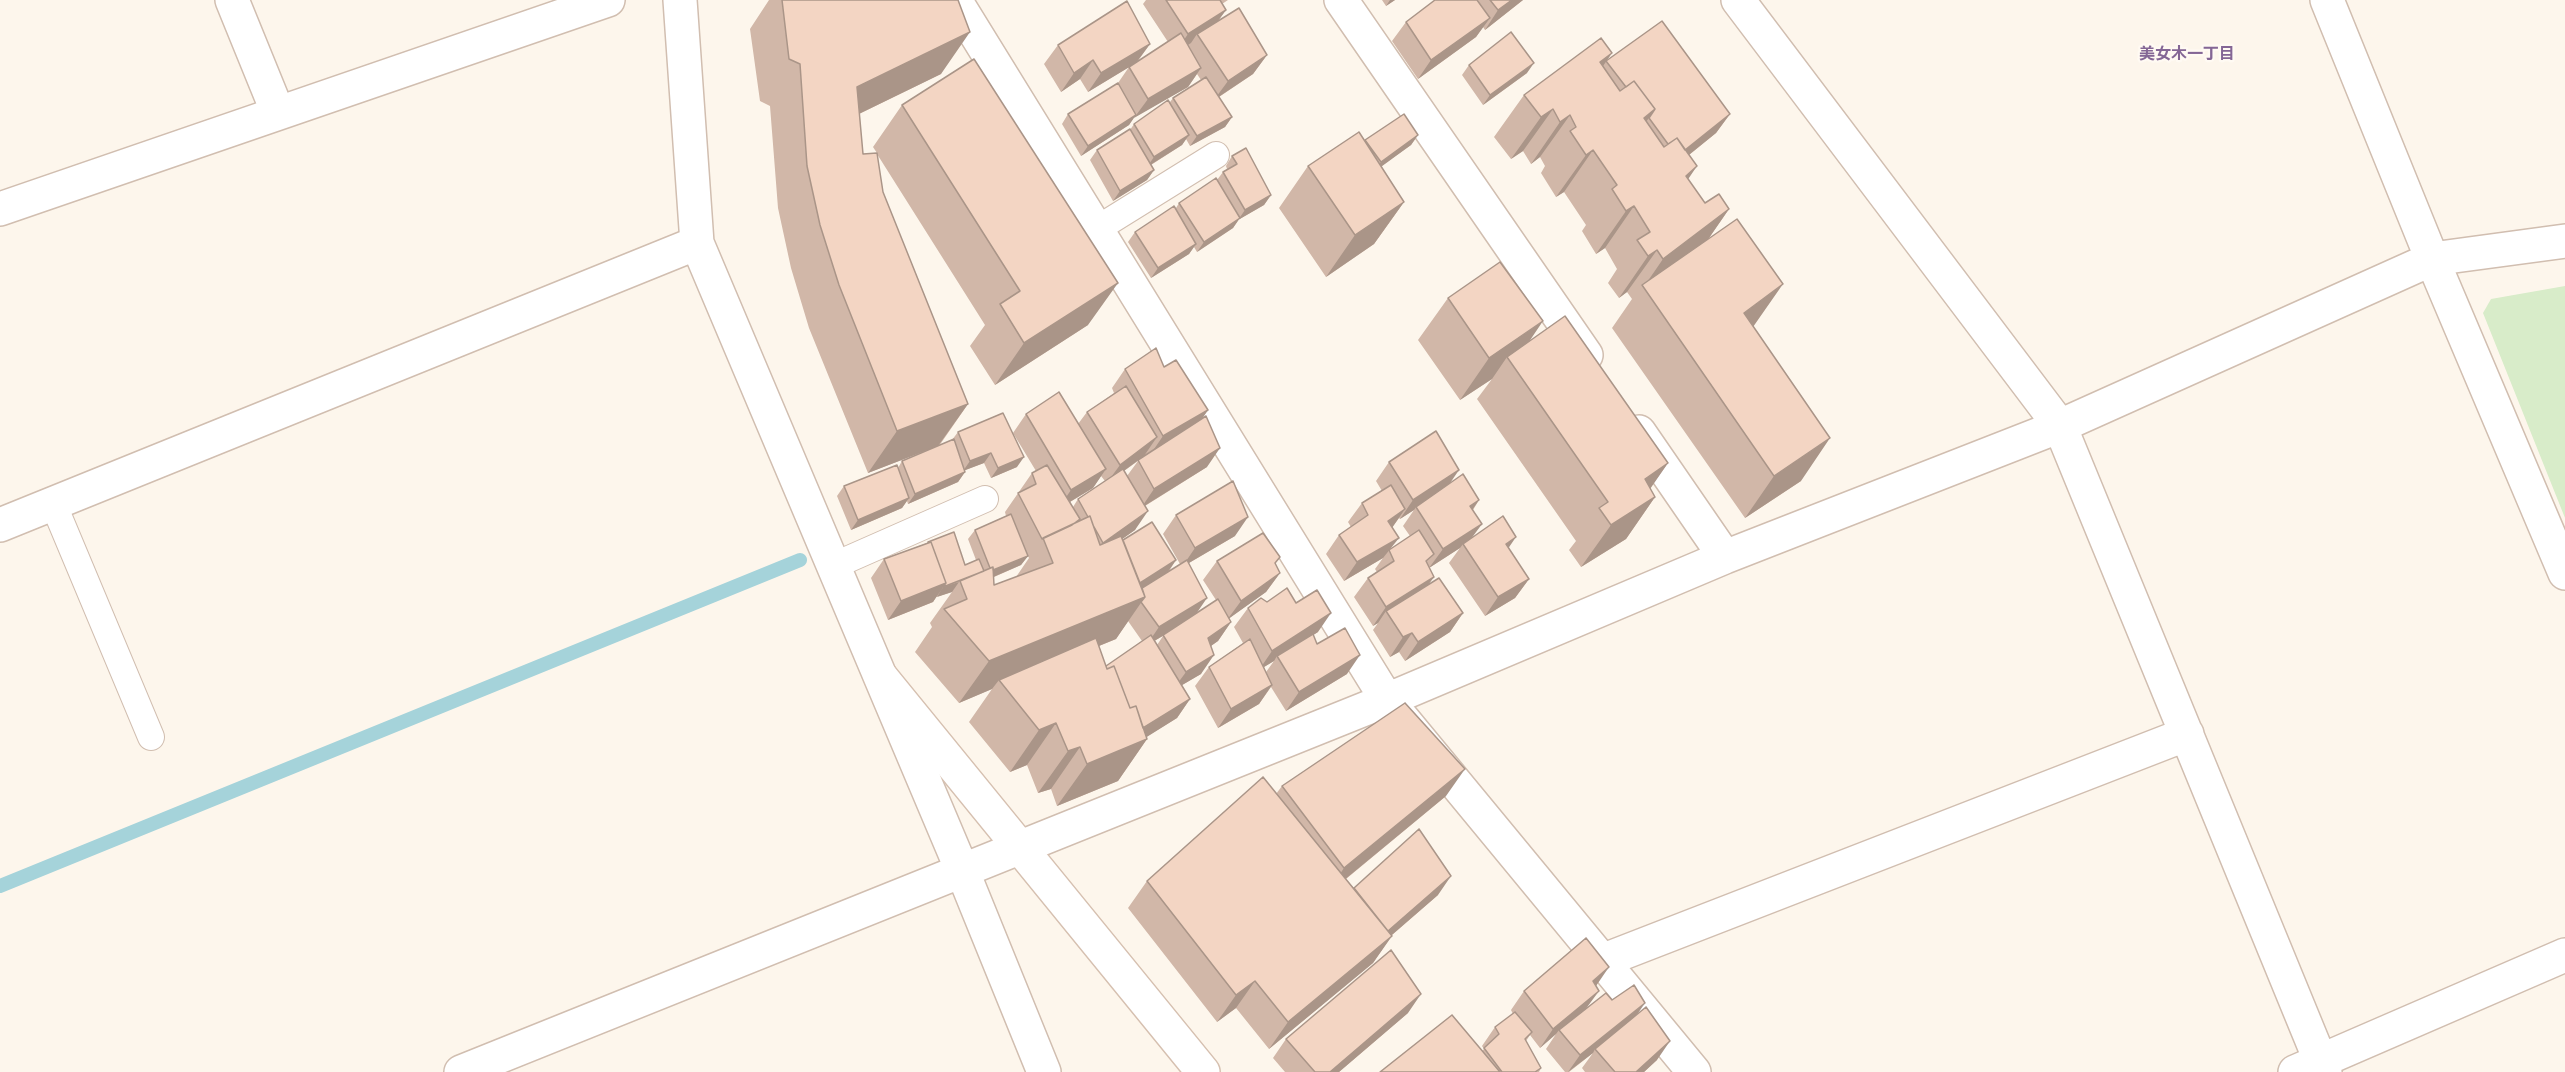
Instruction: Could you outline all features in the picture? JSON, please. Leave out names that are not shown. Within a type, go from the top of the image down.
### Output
[{"type":"street","points":[[232,0],[278,113]]},
{"type":"street","points":[[0,209],[608,0]]},
{"type":"street","points":[[680,0],[697,243],[962,870],[1044,1072]]},
{"type":"street","points":[[956,0],[1386,700],[1694,1072]]},
{"type":"street","points":[[1341,0],[1604,381]]},
{"type":"street","points":[[1738,0],[2060,426],[2187,734],[2314,1068],[2565,954]]},
{"type":"street","points":[[2327,0],[2432,259],[2565,573]]},
{"type":"street","points":[[461,1072],[512,1063],[962,870],[1386,700],[1725,557],[2060,426],[2432,259],[2565,241]]},
{"type":"street","points":[[0,525],[697,243]]},
{"type":"street","points":[[1624,410],[1725,557]]},
{"type":"street","points":[[881,677],[1203,1072]]},
{"type":"street","points":[[1602,961],[2187,734]]},
{"type":"lane","points":[[1097,229],[1216,155]]},
{"type":"lane","points":[[833,566],[985,499]]},
{"type":"lane","points":[[53,503],[151,737]]},
{"type":"green space","points":[[2565,286],[2565,518],[2483,313],[2491,299]]},
{"type":"building","points":[[782,0],[958,0],[970,32],[857,87],[863,154],[877,153],[883,192],[968,404],[897,431],[839,285],[820,225],[807,166],[800,64],[789,59]]},
{"type":"building","points":[[1166,0],[1220,0],[1226,10],[1188,34]]},
{"type":"building","points":[[1435,0],[1477,0],[1490,18],[1431,60],[1406,22]]},
{"type":"building","points":[[1490,0],[1512,0],[1498,10]]},
{"type":"building","points":[[1127,1],[1150,44],[1101,73],[1093,60],[1074,73],[1058,45]]},
{"type":"building","points":[[1239,8],[1267,55],[1228,81],[1197,34]]},
{"type":"building","points":[[1662,21],[1730,114],[1685,150],[1677,138],[1668,144],[1649,118],[1655,109],[1634,81],[1626,87],[1606,61]]},
{"type":"building","points":[[1511,32],[1534,63],[1490,95],[1469,65]]},
{"type":"building","points":[[1181,33],[1201,68],[1148,99],[1129,67]]},
{"type":"building","points":[[1601,38],[1612,53],[1600,62],[1620,91],[1634,81],[1655,109],[1644,118],[1664,147],[1677,138],[1697,166],[1686,176],[1705,203],[1719,194],[1729,209],[1663,259],[1657,250],[1648,256],[1637,240],[1650,232],[1634,206],[1626,211],[1612,189],[1617,185],[1593,150],[1586,155],[1570,131],[1576,127],[1570,115],[1560,122],[1553,109],[1541,117],[1524,95]]},
{"type":"building","points":[[974,59],[1118,283],[1024,343],[1000,304],[1020,291],[902,105]]},
{"type":"building","points":[[1206,77],[1232,117],[1197,136],[1173,98]]},
{"type":"building","points":[[1118,83],[1136,115],[1088,146],[1068,114]]},
{"type":"building","points":[[1168,100],[1189,135],[1154,157],[1134,124]]},
{"type":"building","points":[[1404,114],[1418,135],[1381,162],[1365,140]]},
{"type":"building","points":[[1130,129],[1154,170],[1120,191],[1097,150]]},
{"type":"building","points":[[1359,132],[1404,202],[1355,235],[1308,166]]},
{"type":"building","points":[[1246,148],[1271,195],[1245,210],[1223,172],[1237,164],[1232,156]]},
{"type":"building","points":[[1216,178],[1240,218],[1204,242],[1179,203]]},
{"type":"building","points":[[1174,206],[1196,244],[1158,268],[1135,232]]},
{"type":"building","points":[[1737,219],[1783,284],[1744,313],[1830,438],[1774,476],[1642,285]]},
{"type":"building","points":[[1500,262],[1543,321],[1489,358],[1448,298]]},
{"type":"building","points":[[1565,316],[1668,463],[1645,479],[1655,497],[1611,525],[1599,508],[1608,502],[1507,357]]},
{"type":"building","points":[[1156,348],[1164,367],[1176,360],[1208,410],[1163,436],[1125,369]]},
{"type":"building","points":[[1126,386],[1157,437],[1120,465],[1087,412]]},
{"type":"building","points":[[1059,392],[1106,469],[1071,490],[1026,414]]},
{"type":"building","points":[[1003,413],[1024,457],[998,468],[991,453],[970,461],[958,432]]},
{"type":"building","points":[[1206,416],[1220,448],[1154,489],[1138,460]]},
{"type":"building","points":[[1436,431],[1459,470],[1413,500],[1389,462]]},
{"type":"building","points":[[954,439],[965,472],[915,494],[902,461]]},
{"type":"building","points":[[897,465],[909,498],[858,520],[844,486]]},
{"type":"building","points":[[1047,465],[1080,519],[1042,539],[1018,493],[1036,484],[1032,473]]},
{"type":"building","points":[[1123,469],[1148,511],[1103,543],[1090,516],[1088,517],[1078,499]]},
{"type":"building","points":[[1463,474],[1479,500],[1470,506],[1482,524],[1443,549],[1416,507]]},
{"type":"building","points":[[1233,481],[1248,517],[1195,548],[1176,515]]},
{"type":"building","points":[[1391,485],[1405,509],[1388,521],[1399,538],[1357,562],[1339,535],[1368,515],[1362,503]]},
{"type":"building","points":[[1011,514],[1028,556],[993,570],[993,567],[990,568],[975,530]]},
{"type":"building","points":[[1090,516],[1100,545],[1121,536],[1145,597],[989,661],[944,609],[967,599],[960,581],[993,567],[994,585],[1053,563],[1043,538]]},
{"type":"building","points":[[1503,516],[1516,537],[1506,544],[1529,579],[1498,597],[1463,544]]},
{"type":"building","points":[[1152,522],[1176,560],[1140,583],[1123,540]]},
{"type":"building","points":[[1419,530],[1434,554],[1426,561],[1434,577],[1386,607],[1368,578],[1394,561],[1389,550]]},
{"type":"building","points":[[954,532],[965,565],[979,559],[984,571],[943,587],[946,583],[931,542],[928,542]]},
{"type":"building","points":[[1263,533],[1280,557],[1275,563],[1280,573],[1241,601],[1217,561]]},
{"type":"building","points":[[931,542],[946,583],[901,601],[884,559]]},
{"type":"building","points":[[1187,560],[1207,598],[1159,627],[1141,602],[1145,597],[1142,588]]},
{"type":"building","points":[[1439,578],[1463,613],[1418,642],[1412,633],[1403,637],[1386,611]]},
{"type":"building","points":[[1287,588],[1296,603],[1317,590],[1331,613],[1272,651],[1248,608],[1261,598],[1267,602]]},
{"type":"building","points":[[1218,599],[1231,622],[1208,638],[1214,655],[1186,672],[1163,635]]},
{"type":"building","points":[[1345,628],[1360,655],[1299,692],[1277,656],[1313,634],[1317,644]]},
{"type":"building","points":[[1151,635],[1190,699],[1143,728],[1136,706],[1130,708],[1114,666],[1107,669],[1106,666]]},
{"type":"building","points":[[1096,638],[1107,669],[1114,666],[1130,708],[1136,706],[1147,739],[1087,764],[1080,747],[1068,751],[1056,723],[1039,730],[999,680]]},
{"type":"building","points":[[1250,639],[1272,685],[1231,709],[1209,667]]},
{"type":"building","points":[[1405,703],[1465,769],[1344,868],[1282,786]]},
{"type":"building","points":[[1263,777],[1392,936],[1288,1022],[1255,981],[1236,995],[1147,881]]},
{"type":"building","points":[[1419,829],[1451,876],[1388,931],[1354,888]]},
{"type":"building","points":[[1586,938],[1609,967],[1593,981],[1599,991],[1553,1029],[1524,991]]},
{"type":"building","points":[[1391,950],[1421,994],[1330,1072],[1315,1072],[1286,1039]]},
{"type":"building","points":[[1634,985],[1645,1003],[1580,1055],[1559,1030],[1606,993],[1612,1000]]},
{"type":"building","points":[[1646,1007],[1670,1041],[1636,1072],[1615,1072],[1595,1049]]},
{"type":"building","points":[[1515,1012],[1532,1032],[1525,1039],[1541,1068],[1535,1072],[1502,1072],[1484,1048],[1499,1034],[1495,1027]]},
{"type":"building","points":[[1452,1015],[1500,1072],[1380,1072]]},
{"type":"waterway","points":[[0,886],[800,560]]},
{"type":"district","name":"美女木一丁目","points":[[2187,55]]}]
